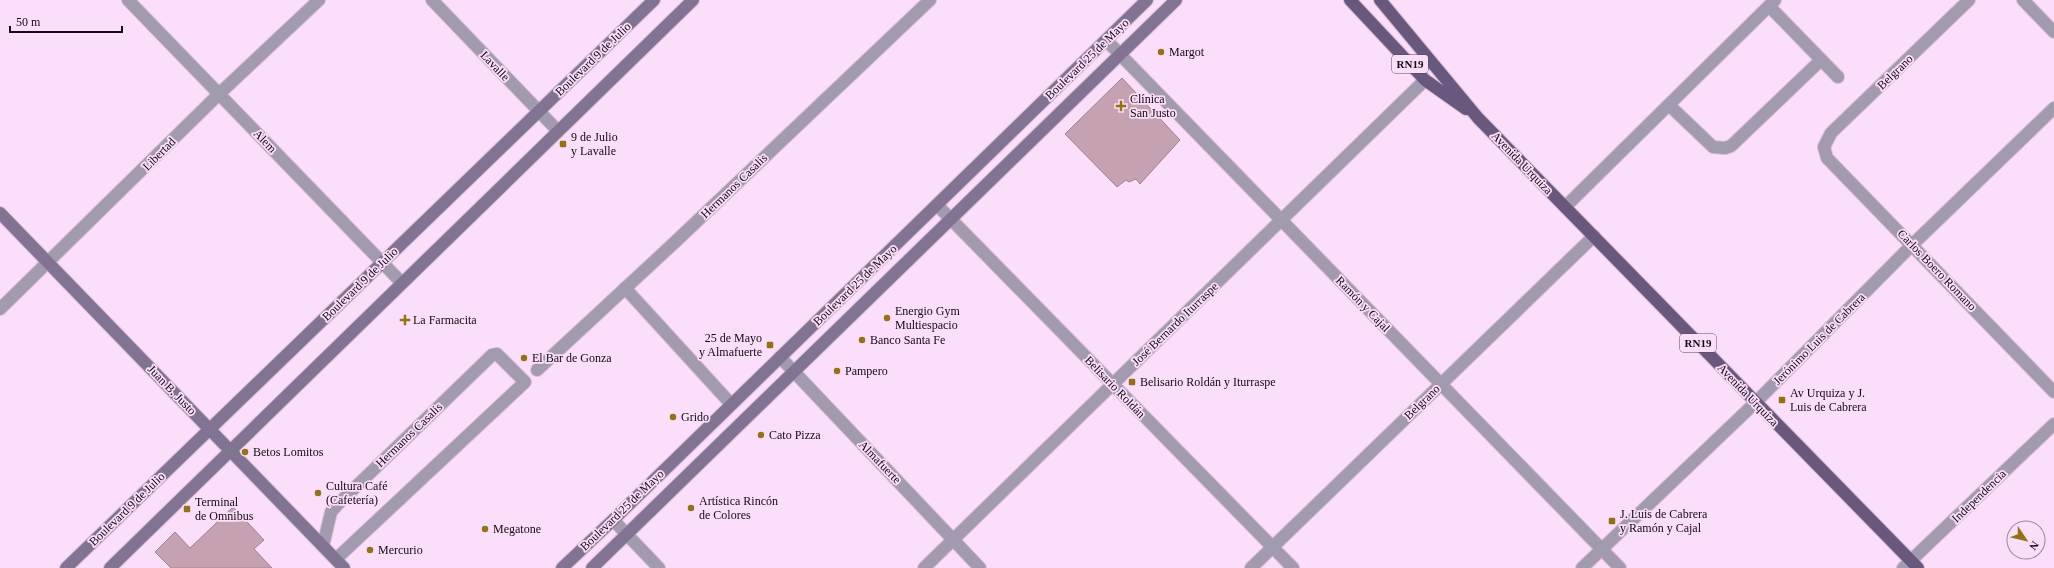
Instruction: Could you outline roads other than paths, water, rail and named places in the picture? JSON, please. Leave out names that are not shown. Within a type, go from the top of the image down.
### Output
[{"type":"main road","name":"Boulevard 9 de Julio","points":[[66,568],[209,428],[654,0]]},
{"type":"main road","points":[[110,568],[232,451],[402,283],[693,0]]},
{"type":"main road","name":"Boulevard 25 de Mayo","points":[[562,568],[1147,0]]},
{"type":"main road","name":"Boulevard 25 de Mayo","points":[[592,568],[1176,0]]},
{"type":"main road","name":"Avenida Urquiza","points":[[1350,0],[1425,80],[1478,118]]},
{"type":"main road","name":"Avenida Urquiza","points":[[1380,0],[1478,118],[1755,402],[1911,566]]},
{"type":"main road","name":"Juan B. Justo","points":[[0,213],[340,564]]},
{"type":"street","name":"Alem","points":[[128,0],[402,283]]},
{"type":"street","name":"Libertad","points":[[0,309],[219,94],[319,0]]},
{"type":"street","name":"Lavalle","points":[[432,0],[558,131]]},
{"type":"street","name":"Hermanos Casalis","points":[[536,370],[626,288],[930,0]]},
{"type":"street","name":"Belgrano","points":[[1824,147],[1831,133],[1969,0]]},
{"type":"street","points":[[2023,0],[2054,32]]},
{"type":"street","points":[[1565,207],[1772,3],[1821,60],[1838,77]]},
{"type":"street","name":"Ramón y Cajal","points":[[1106,40],[1620,568]]},
{"type":"street","points":[[1669,105],[1713,147],[1725,148],[1731,146],[1821,60]]},
{"type":"street","name":"José Bernardo Iturraspe","points":[[924,568],[1425,80]]},
{"type":"street","name":"Jerónimo Luis de Cabrera","points":[[1582,568],[1755,402],[1913,244],[2054,108]]},
{"type":"street","name":"Carlos Boero Romano","points":[[1824,147],[1827,158],[1913,244],[2054,392]]},
{"type":"street","name":"Belisario Roldán","points":[[937,205],[1293,568]]},
{"type":"street","name":"Belgrano","points":[[1251,568],[1594,236]]},
{"type":"street","points":[[626,288],[730,404]]},
{"type":"street","name":"Hermanos Casalis","points":[[323,546],[331,512],[338,504],[492,355],[497,354],[525,382],[340,564]]},
{"type":"street","name":"Almafuerte","points":[[780,357],[980,568]]},
{"type":"street","name":"Independencia","points":[[1911,566],[2054,424]]},
{"type":"street","points":[[613,520],[659,568]]},
{"type":"place","name":"Margot","points":[[1161,52]]},
{"type":"place","name":"Clínica San Justo","points":[[1121,106]]},
{"type":"place","name":"9 de Julio y Lavalle","points":[[563,144]]},
{"type":"place","name":"Energio Gym Multiespacio","points":[[887,318]]},
{"type":"place","name":"La Farmacita","points":[[405,320]]},
{"type":"place","name":"Banco Santa Fe","points":[[862,340]]},
{"type":"place","name":"25 de Mayo y Almafuerte","points":[[770,345]]},
{"type":"place","name":"El Bar de Gonza","points":[[524,358]]},
{"type":"place","name":"Pampero","points":[[837,371]]},
{"type":"place","name":"Belisario Roldán y Iturraspe","points":[[1132,382]]},
{"type":"place","name":"Av Urquiza y J. Luis de Cabrera","points":[[1782,400]]},
{"type":"place","name":"Grido","points":[[673,417]]},
{"type":"place","name":"Cato Pizza","points":[[761,435]]},
{"type":"place","name":"Betos Lomitos","points":[[245,452]]},
{"type":"place","name":"Cultura Café (Cafetería)","points":[[318,493]]},
{"type":"place","name":"Artística Rincón de Colores","points":[[691,508]]},
{"type":"place","name":"Terminal de Omnibus","points":[[187,509]]},
{"type":"place","name":"J. Luis de Cabrera y Ramón y Cajal","points":[[1612,521]]},
{"type":"place","name":"Megatone","points":[[485,529]]},
{"type":"place","name":"Mercurio","points":[[370,550]]}]
